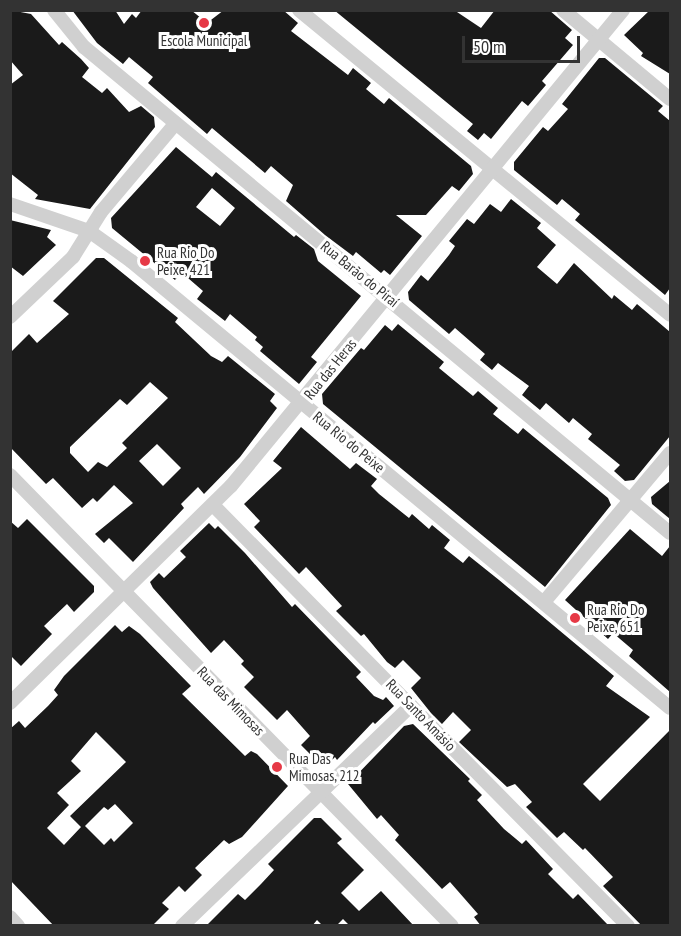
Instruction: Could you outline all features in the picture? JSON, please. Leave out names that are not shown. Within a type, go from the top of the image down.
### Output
[{"type":"street","name":"Rua Barão do Piraí","points":[[54,10],[84,46],[670,533]]},
{"type":"street","points":[[299,10],[670,315]]},
{"type":"street","points":[[563,10],[670,99]]},
{"type":"street","name":"Rua das Heras","points":[[10,703],[123,590],[213,505],[302,403],[623,10]]},
{"type":"street","points":[[10,317],[73,257],[89,231],[176,123]]},
{"type":"street","name":"Rua Rio do Peixe","points":[[10,204],[89,231],[131,261],[670,708]]},
{"type":"street","points":[[544,603],[670,453]]},
{"type":"street","name":"Rua das Mimosas","points":[[10,475],[452,926]]},
{"type":"street","name":"Rua Santo Amásio","points":[[213,505],[628,926]]},
{"type":"street","points":[[182,926],[411,706]]},
{"type":"street","points":[[10,917],[18,926]]},
{"type":"building","points":[[10,10],[31,14],[59,45],[62,42],[81,59],[89,68],[82,77],[102,93],[107,88],[129,112],[141,106],[154,117],[155,127],[90,209],[35,199],[38,195],[10,173],[10,85],[23,75],[10,60]]},
{"type":"building","points":[[72,10],[115,10],[124,24],[132,14],[136,18],[142,10],[191,10],[207,23],[224,10],[283,10],[298,23],[291,31],[348,75],[353,68],[371,83],[366,89],[384,104],[389,98],[471,166],[473,174],[459,191],[452,186],[426,215],[396,215],[422,236],[390,275],[384,270],[381,273],[356,252],[353,256],[325,235],[286,201],[293,185],[271,166],[265,173],[212,128],[207,134],[148,83],[153,77],[129,57],[123,64],[97,43]]},
{"type":"building","points":[[334,10],[454,10],[481,28],[495,10],[549,10],[572,30],[565,38],[573,45],[542,81],[546,85],[528,106],[522,101],[491,139],[484,133],[478,140],[467,131],[473,124]]},
{"type":"building","points":[[650,10],[670,10],[670,74],[641,56],[643,53],[624,35]]},
{"type":"building","points":[[599,58],[605,58],[663,106],[658,111],[670,121],[670,288],[665,295],[575,220],[580,214],[562,199],[557,205],[514,170],[514,162],[543,127],[548,131],[568,109],[562,104]]},
{"type":"building","points":[[176,147],[212,177],[216,172],[294,237],[296,235],[314,249],[318,261],[361,296],[311,357],[317,362],[299,384],[260,351],[263,347],[255,340],[257,337],[230,314],[225,321],[197,299],[203,291],[181,272],[175,280],[112,228],[111,218]],"holes":[[[212,188],[235,208],[220,226],[196,207]]]},
{"type":"building","points":[[511,199],[541,223],[537,228],[556,245],[537,267],[557,284],[574,263],[612,299],[614,295],[632,310],[637,304],[670,332],[670,436],[634,480],[625,481],[614,471],[620,465],[588,439],[592,434],[573,418],[569,423],[546,403],[540,410],[522,395],[529,386],[498,363],[492,370],[480,360],[485,354],[455,328],[449,334],[409,300],[408,292],[421,275],[428,281],[449,255],[455,246],[449,241],[467,219],[474,224],[490,204],[501,212]]},
{"type":"building","points":[[10,220],[51,230],[47,237],[56,245],[23,276],[10,266]]},
{"type":"building","points":[[96,258],[104,258],[178,318],[175,322],[211,356],[222,362],[228,356],[275,394],[270,401],[277,408],[240,457],[204,494],[198,487],[181,504],[184,508],[133,562],[109,538],[104,543],[95,534],[133,503],[114,485],[97,502],[93,498],[82,508],[53,478],[46,484],[10,447],[10,353],[29,334],[37,343],[69,314],[53,301]],"holes":[[[150,382],[168,398],[122,443],[127,448],[107,467],[98,462],[88,472],[70,453],[70,447],[120,399],[127,405]],[[157,444],[181,468],[163,486],[139,461]]]},
{"type":"building","points":[[398,324],[444,362],[439,368],[473,396],[478,391],[498,408],[493,414],[518,434],[523,428],[608,498],[611,505],[545,587],[323,404],[322,394],[361,348],[364,350],[385,325],[392,331]]},
{"type":"building","points":[[301,427],[350,469],[356,463],[377,479],[371,486],[409,518],[412,514],[429,529],[432,525],[450,540],[444,548],[463,563],[469,556],[499,580],[614,676],[606,686],[650,717],[583,784],[600,801],[670,730],[670,926],[642,926],[603,886],[613,877],[585,848],[583,850],[564,832],[557,838],[526,807],[532,802],[515,784],[507,787],[459,742],[471,730],[453,712],[442,724],[431,713],[411,688],[421,678],[403,660],[395,668],[387,662],[364,634],[361,636],[336,611],[342,606],[306,567],[299,574],[254,527],[260,521],[244,504],[282,468],[273,461]]},
{"type":"building","points":[[670,481],[670,519],[652,504],[651,497]]},
{"type":"building","points":[[27,519],[94,586],[94,592],[74,612],[67,604],[44,626],[52,634],[21,666],[10,655],[10,521],[18,528]]},
{"type":"building","points":[[209,523],[215,529],[218,526],[292,607],[295,604],[361,672],[356,677],[374,696],[383,700],[386,697],[394,706],[375,724],[373,722],[337,760],[335,757],[330,762],[318,750],[312,756],[301,745],[310,736],[287,710],[277,720],[244,687],[254,677],[241,664],[244,661],[224,640],[211,653],[153,588],[150,582],[159,573],[164,578],[186,557],[180,551]]},
{"type":"building","points":[[630,529],[662,556],[670,546],[670,692],[629,656],[633,650],[613,633],[608,639],[565,600]]},
{"type":"building","points":[[115,625],[122,632],[129,626],[140,634],[191,686],[182,694],[245,756],[251,751],[257,754],[288,786],[242,837],[229,844],[224,840],[195,868],[202,875],[185,892],[179,886],[162,903],[169,909],[152,926],[54,926],[10,880],[10,729],[19,721],[25,728],[48,706],[58,695],[54,690],[64,676]],"holes":[[[96,732],[126,762],[70,816],[81,827],[64,845],[47,828],[69,805],[57,793],[81,771],[71,761]],[[115,804],[133,823],[114,842],[111,838],[104,845],[85,826],[104,807],[108,810]]]},
{"type":"building","points":[[413,724],[470,779],[468,781],[482,795],[477,800],[504,829],[522,844],[526,840],[553,869],[548,874],[573,899],[578,894],[609,926],[481,926],[474,917],[478,914],[450,882],[442,889],[395,840],[399,835],[381,815],[377,819],[348,784],[404,726]]},
{"type":"building","points":[[314,818],[321,818],[342,839],[337,843],[364,870],[341,893],[359,911],[381,891],[414,926],[350,926],[343,919],[336,926],[323,926],[317,920],[312,926],[206,926],[238,894],[245,900],[261,884],[274,870],[268,864]]},
{"type":"place","name":"Escola Municipal","points":[[204,23]]},
{"type":"place","name":"Rua Rio Do Peixe, 421","points":[[145,261]]},
{"type":"place","name":"Rua Rio Do Peixe, 651","points":[[575,618]]},
{"type":"place","name":"Rua Das Mimosas, 212","points":[[277,767]]}]
